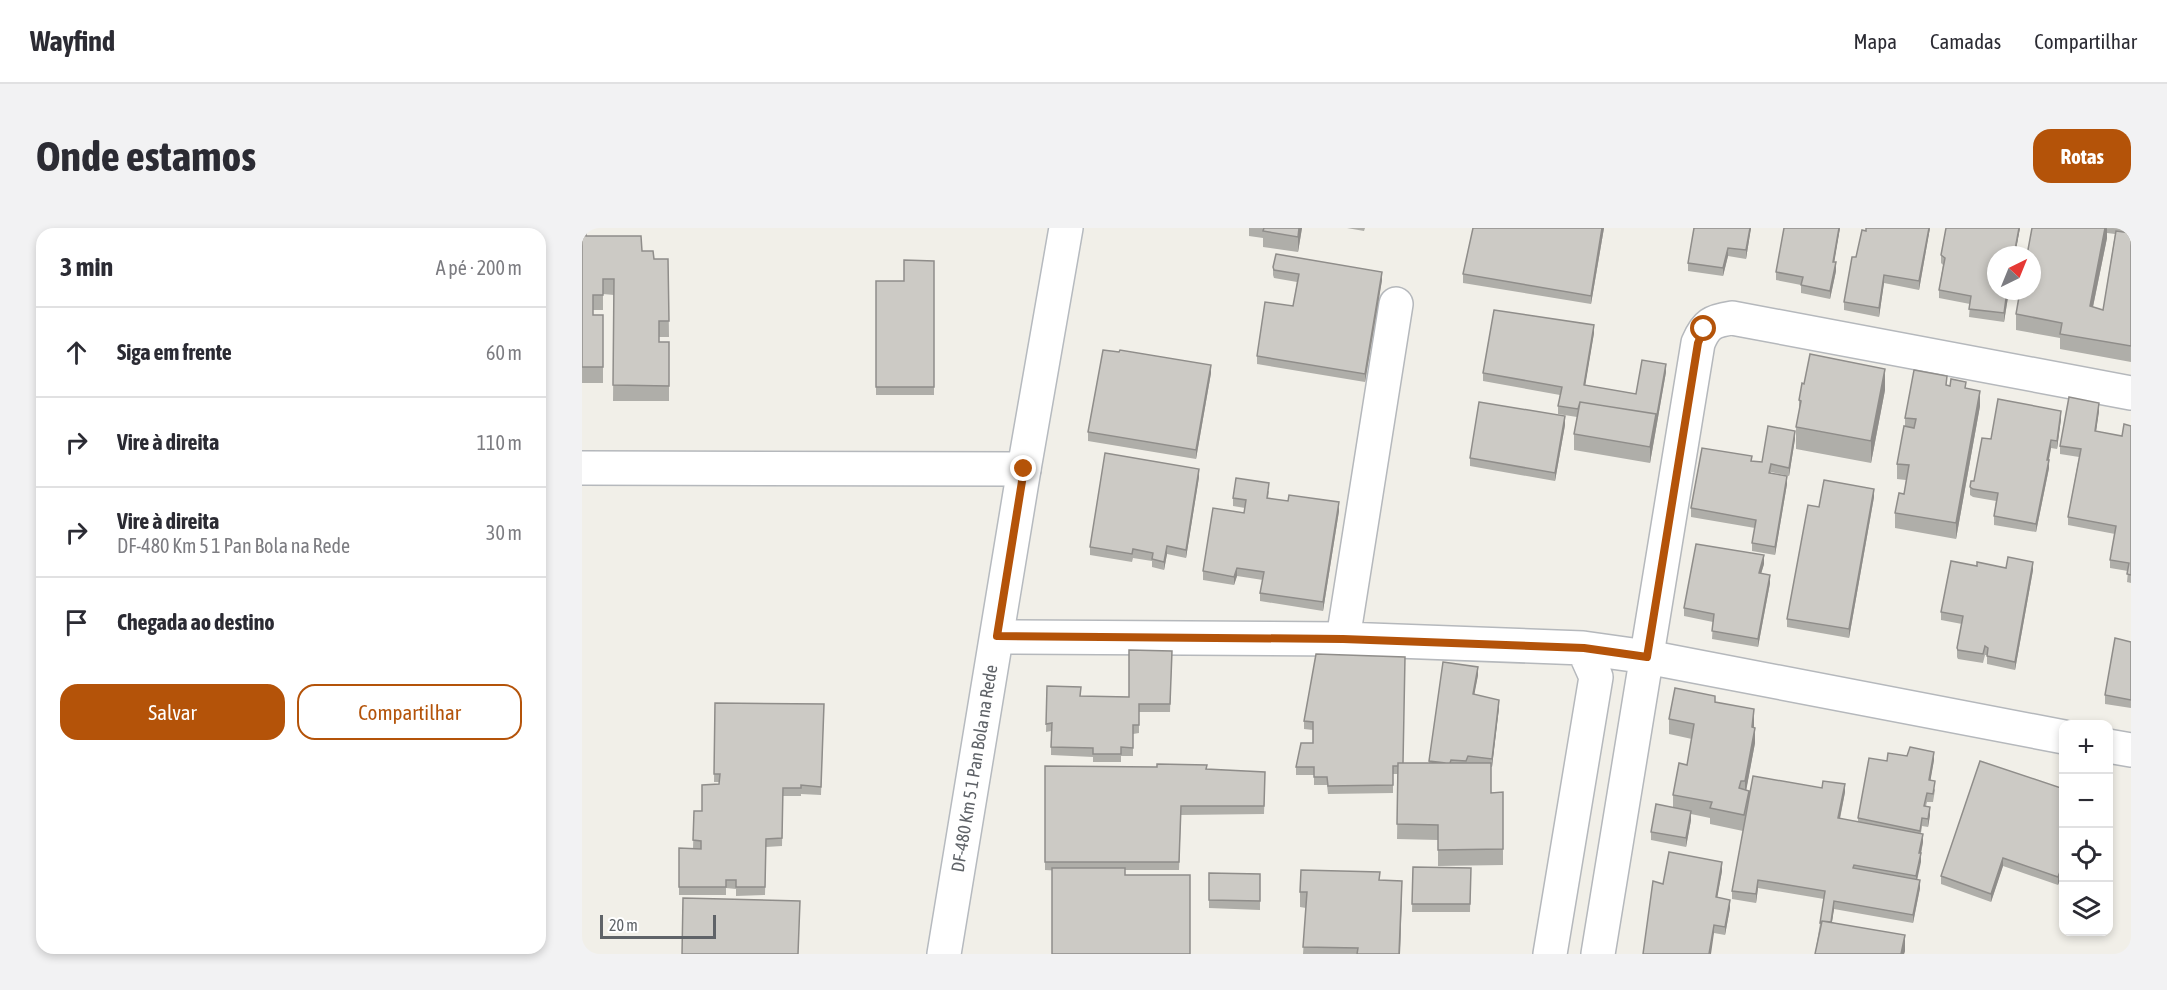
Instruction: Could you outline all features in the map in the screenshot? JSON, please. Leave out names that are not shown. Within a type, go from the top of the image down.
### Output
[{"type":"street","name":"DF-480 Km 5 1 Pan Bola na Rede","points":[[944,954],[1066,228]]},
{"type":"street","points":[[1343,639],[1396,304]]},
{"type":"street","points":[[1598,954],[1698,343],[1704,329],[1716,321],[1732,318],[2131,393]]},
{"type":"street","points":[[582,468],[1024,469]]},
{"type":"street","points":[[997,636],[1343,639],[1584,648],[1647,657],[2059,736]]},
{"type":"street","points":[[1550,954],[1596,676],[1584,648]]},
{"type":"street","points":[[2113,747],[2131,750]]},
{"type":"building","points":[[1264,228],[1299,228],[1298,237],[1263,231]]},
{"type":"building","points":[[1473,228],[1602,228],[1591,296],[1463,274]]},
{"type":"building","points":[[1694,228],[1750,228],[1746,250],[1728,248],[1723,268],[1688,263]]},
{"type":"building","points":[[1784,228],[1839,228],[1833,262],[1836,262],[1830,291],[1801,285],[1803,277],[1776,272]]},
{"type":"building","points":[[1866,228],[1929,228],[1919,281],[1884,275],[1879,308],[1844,302],[1852,257],[1856,257],[1862,230],[1866,231]]},
{"type":"building","points":[[1946,228],[2019,228],[2016,246],[1987,246],[1987,300],[2006,300],[2004,313],[1969,309],[1971,296],[1939,290],[1945,258],[1941,255]]},
{"type":"building","points":[[2032,228],[2105,228],[2090,306],[2103,310],[2116,231],[2131,233],[2131,346],[2060,334],[2062,323],[2016,314],[2018,300],[2041,300],[2041,246],[2029,246]]},
{"type":"building","points":[[582,232],[586,232],[586,236],[641,236],[642,251],[653,251],[654,259],[668,259],[669,321],[659,321],[659,342],[669,342],[669,386],[613,385],[614,279],[603,279],[603,295],[593,295],[593,315],[603,315],[603,367],[582,367]]},
{"type":"building","points":[[1276,254],[1382,272],[1365,374],[1257,356],[1265,302],[1293,306],[1299,274],[1274,270]]},
{"type":"building","points":[[904,260],[934,261],[934,387],[876,387],[876,281],[904,281]]},
{"type":"building","points":[[1494,310],[1594,325],[1584,385],[1636,394],[1642,360],[1666,364],[1656,421],[1656,414],[1580,402],[1578,409],[1558,406],[1562,387],[1483,373]]},
{"type":"building","points":[[1103,350],[1119,352],[1120,350],[1211,365],[1196,450],[1088,432]]},
{"type":"building","points":[[1810,354],[1885,369],[1871,441],[1796,427],[1802,383],[1804,384]]},
{"type":"building","points":[[1914,370],[1947,376],[1946,385],[1950,386],[1951,379],[1966,382],[1965,388],[1980,391],[1956,523],[1895,513],[1899,493],[1904,494],[1909,465],[1897,464],[1904,426],[1914,428],[1916,419],[1905,418]]},
{"type":"building","points":[[2069,397],[2099,403],[2095,431],[2122,436],[2124,424],[2131,426],[2131,575],[2127,574],[2129,563],[2110,560],[2116,526],[2068,517],[2081,449],[2060,446]]},
{"type":"building","points":[[1998,399],[2061,411],[2057,441],[2051,440],[2036,524],[1994,516],[1998,493],[1970,487],[1971,481],[1974,481],[1982,438],[1991,439]]},
{"type":"building","points":[[1479,402],[1565,416],[1555,473],[1470,458]]},
{"type":"building","points":[[1580,402],[1656,414],[1650,447],[1574,434]]},
{"type":"building","points":[[1768,426],[1795,431],[1789,468],[1771,464],[1769,473],[1787,476],[1775,547],[1752,543],[1756,520],[1691,508],[1702,448],[1752,456],[1751,461],[1762,462]]},
{"type":"building","points":[[1105,453],[1199,469],[1186,550],[1167,546],[1164,562],[1152,559],[1153,553],[1133,549],[1132,554],[1090,547]]},
{"type":"building","points":[[1236,478],[1269,483],[1267,498],[1288,501],[1289,495],[1339,502],[1323,602],[1260,593],[1264,572],[1237,568],[1234,577],[1203,571],[1213,508],[1244,513],[1246,500],[1233,498]]},
{"type":"building","points":[[1824,480],[1874,489],[1849,629],[1787,619],[1808,505],[1819,507]]},
{"type":"building","points":[[1696,544],[1764,555],[1759,573],[1770,575],[1758,639],[1712,631],[1714,614],[1684,608]]},
{"type":"building","points":[[2008,557],[2033,562],[2015,662],[1987,656],[1988,648],[1985,646],[1983,654],[1958,650],[1963,616],[1941,612],[1951,561],[1977,566],[1977,562],[2006,568]]},
{"type":"building","points":[[2115,638],[2131,642],[2131,700],[2105,695]]},
{"type":"building","points":[[1129,650],[1172,651],[1170,704],[1139,704],[1139,725],[1133,725],[1133,748],[1121,747],[1121,754],[1093,754],[1093,748],[1051,747],[1052,723],[1046,724],[1047,686],[1081,687],[1080,696],[1129,697]]},
{"type":"building","points":[[1316,654],[1405,657],[1403,763],[1393,766],[1393,785],[1328,786],[1327,777],[1314,777],[1314,767],[1296,767],[1301,743],[1313,743],[1313,722],[1304,721]]},
{"type":"building","points":[[1443,662],[1478,667],[1473,694],[1499,700],[1492,759],[1468,756],[1466,761],[1451,760],[1450,763],[1446,763],[1429,761]]},
{"type":"building","points":[[1675,688],[1715,696],[1715,702],[1754,709],[1752,727],[1755,728],[1745,781],[1741,781],[1739,788],[1749,791],[1744,815],[1710,808],[1712,802],[1673,795],[1679,763],[1687,765],[1694,724],[1669,719]]},
{"type":"building","points":[[715,703],[824,704],[821,787],[801,785],[801,788],[783,788],[782,838],[766,839],[765,887],[736,887],[736,880],[726,880],[726,887],[679,887],[679,848],[701,849],[701,841],[693,840],[694,811],[702,811],[702,785],[719,784],[720,774],[714,774]]},
{"type":"building","points":[[1910,747],[1934,752],[1929,780],[1935,781],[1933,794],[1927,793],[1924,806],[1930,807],[1928,819],[1922,818],[1920,831],[1858,818],[1869,758],[1887,761],[1888,753],[1907,756]]},
{"type":"building","points":[[1980,761],[2059,787],[2058,877],[2003,858],[1991,894],[1941,876]]},
{"type":"building","points":[[1398,763],[1491,763],[1491,793],[1503,792],[1503,849],[1438,850],[1438,825],[1397,824]]},
{"type":"building","points":[[1157,764],[1207,765],[1206,769],[1265,772],[1264,806],[1181,806],[1179,862],[1045,862],[1045,766],[1157,767]]},
{"type":"building","points":[[1753,776],[1822,788],[1823,781],[1845,784],[1838,818],[1923,834],[1916,876],[1854,865],[1853,868],[1920,880],[1913,915],[1834,901],[1831,922],[1822,921],[1820,923],[1825,891],[1758,880],[1756,894],[1732,891]]},
{"type":"building","points":[[1656,804],[1691,811],[1686,838],[1651,832]]},
{"type":"building","points":[[1669,852],[1722,862],[1716,897],[1730,900],[1725,927],[1714,925],[1709,954],[1643,954],[1653,881],[1663,884]]},
{"type":"building","points":[[1413,867],[1471,868],[1470,904],[1412,904]]},
{"type":"building","points":[[1052,868],[1125,868],[1125,875],[1190,875],[1190,954],[1052,954]]},
{"type":"building","points":[[1301,870],[1380,872],[1379,880],[1402,881],[1399,954],[1357,954],[1358,948],[1303,947],[1307,892],[1300,892]]},
{"type":"building","points":[[1209,873],[1260,874],[1260,901],[1209,900]]},
{"type":"building","points":[[683,898],[800,901],[798,954],[682,954]]},
{"type":"building","points":[[1822,921],[1905,935],[1901,954],[1815,954]]},
{"type":"route","points":[[1024,469],[997,636],[1343,639],[1584,648],[1647,657],[1698,343],[1704,329]]}]
